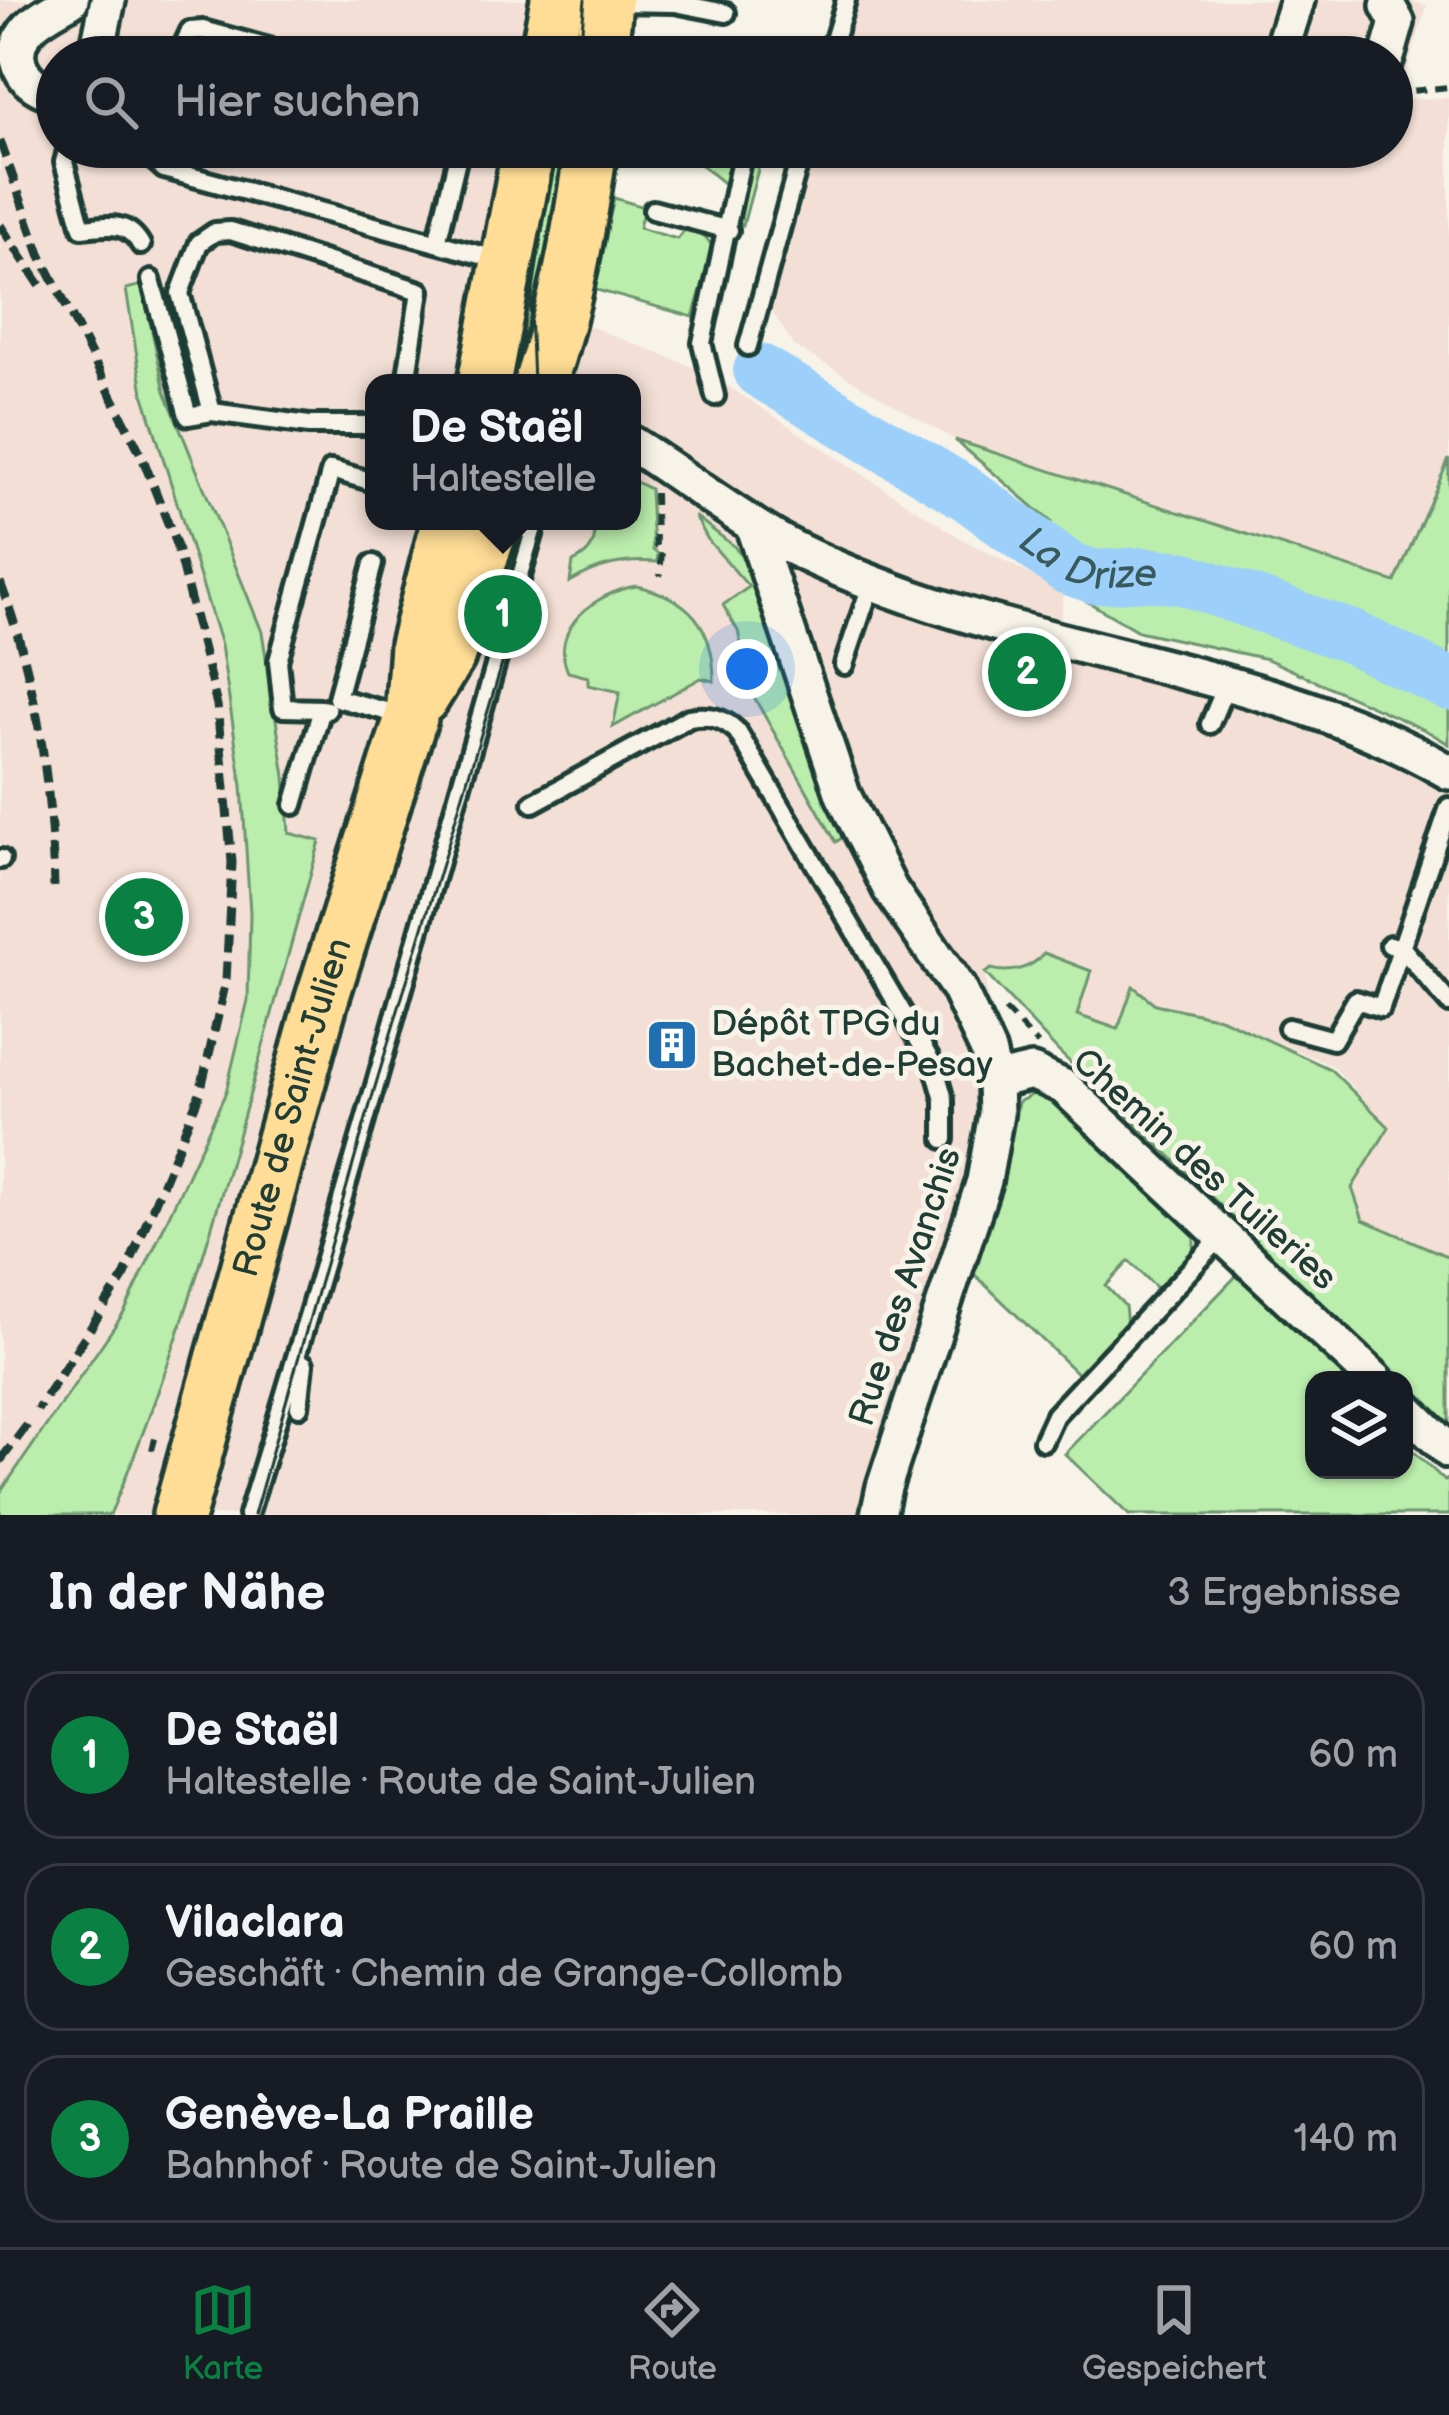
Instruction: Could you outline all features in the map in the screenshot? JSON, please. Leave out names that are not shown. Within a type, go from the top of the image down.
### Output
[{"type":"main road","points":[[562,36],[590,1]]},
{"type":"main road","points":[[590,1],[597,36]]},
{"type":"main road","points":[[499,374],[508,262],[525,168]]},
{"type":"main road","points":[[543,374],[576,244],[588,168]]},
{"type":"main road","name":"Route de Saint-Julien","points":[[177,1510],[322,1002],[410,718],[416,645],[446,530]]},
{"type":"main road","name":"Route de Saint-Julien","points":[[410,718],[449,655],[491,530]]},
{"type":"street","points":[[36,87],[26,78],[17,56],[19,43],[33,23],[71,0]]},
{"type":"street","points":[[101,36],[109,0]]},
{"type":"street","points":[[1286,36],[1297,0]]},
{"type":"street","points":[[1382,2],[1397,22],[1393,36]]},
{"type":"street","points":[[644,452],[797,550],[872,582],[1069,646],[1228,681],[1334,718],[1449,772]]},
{"type":"street","points":[[752,524],[843,795],[890,889],[969,1009],[988,1051],[995,1082]]},
{"type":"street","name":"Chemin des Tuileries","points":[[995,1082],[1032,1072],[1064,1087],[1366,1371]]},
{"type":"street","name":"Rue des Avanchis","points":[[878,1515],[984,1181],[994,1137],[995,1082]]},
{"type":"street","points":[[1413,1416],[1449,1450]]},
{"type":"lane","points":[[835,36],[846,0]]},
{"type":"lane","points":[[590,1],[664,2],[726,13]]},
{"type":"lane","points":[[188,36],[203,29],[228,36]]},
{"type":"lane","points":[[66,168],[82,228],[124,226],[133,230],[140,245]]},
{"type":"lane","points":[[163,168],[508,262]]},
{"type":"lane","points":[[437,243],[455,168]]},
{"type":"lane","points":[[715,396],[702,343],[739,168]]},
{"type":"lane","points":[[748,346],[797,168]]},
{"type":"lane","points":[[653,210],[729,230]]},
{"type":"lane","points":[[212,412],[180,293],[199,243],[215,232],[231,231],[420,291],[407,374]]},
{"type":"lane","points":[[152,280],[188,416],[212,412],[308,425],[365,425]]},
{"type":"lane","points":[[365,479],[331,470],[278,661],[283,708],[329,703],[410,718]]},
{"type":"lane","points":[[248,1515],[403,997],[444,835],[534,530]]},
{"type":"lane","points":[[294,805],[373,563]]},
{"type":"lane","points":[[844,665],[872,582]]},
{"type":"lane","points":[[1210,724],[1228,681]]},
{"type":"lane","points":[[533,803],[688,718],[707,715],[728,722],[935,1067],[944,1100],[944,1139]]},
{"type":"lane","points":[[1288,1028],[1333,1040],[1356,1000],[1381,1008],[1396,946],[1449,807]]},
{"type":"lane","points":[[1396,946],[1449,1003]]},
{"type":"lane","points":[[1043,1441],[1055,1415],[1221,1238]]},
{"type":"lane","points":[[299,1407],[308,1321]]},
{"type":"path","points":[[1413,91],[1449,88]]},
{"type":"path","points":[[644,452],[656,546],[662,551],[660,576]]},
{"type":"shaded area","points":[[0,0],[531,0],[523,36],[36,36],[36,168],[496,168],[472,280],[708,373],[960,538],[1064,592],[1056,657],[1214,692],[1449,790],[1449,1257],[1363,1220],[1352,1187],[1389,1127],[1333,1066],[1220,1018],[1154,1004],[1134,986],[1119,1029],[1076,1014],[1091,971],[1044,953],[1038,962],[1006,973],[992,969],[985,974],[995,1081],[878,1515],[0,1515]]},
{"type":"shaded area","points":[[854,0],[1407,0],[1427,6],[1413,51],[1413,36],[844,36]]},
{"type":"shaded area","points":[[1449,98],[1449,459],[1396,582],[955,440],[794,346],[767,303],[806,168],[1413,168],[1413,99]]},
{"type":"green space","points":[[545,168],[573,168],[526,345],[522,342]]},
{"type":"green space","points":[[705,168],[758,168],[743,225],[718,216],[727,186]]},
{"type":"green space","points":[[614,198],[644,207],[639,228],[677,239],[687,227],[702,234],[713,248],[693,317],[593,289]]},
{"type":"green space","points":[[142,285],[165,391],[262,632],[285,776],[289,833],[320,841],[200,1266],[110,1515],[0,1515],[0,1493],[125,1311],[226,1092],[248,1000],[250,913],[242,786],[221,645],[143,393],[126,289]]},
{"type":"green space","points":[[955,440],[1395,582],[1449,459],[1449,744],[1267,659],[1138,631],[1045,577],[1051,522]]},
{"type":"green space","points":[[641,484],[650,489],[657,562],[612,564],[570,582],[573,562],[585,555],[595,530],[641,530]]},
{"type":"green space","points":[[695,516],[735,547],[747,564],[819,784],[843,837],[836,842],[750,690],[738,631],[723,605],[749,587],[708,540]]},
{"type":"green space","points":[[636,586],[671,598],[695,617],[709,644],[714,681],[701,678],[613,727],[620,692],[588,685],[588,677],[568,672],[565,640],[580,614],[593,604]]},
{"type":"green space","points":[[1044,953],[1091,971],[1077,1015],[1118,1029],[1133,986],[1155,1004],[1220,1018],[1330,1069],[1389,1127],[1352,1188],[1363,1220],[1449,1257],[1449,1431],[1413,1396],[1413,1371],[1388,1371],[1058,1051],[985,973],[1033,963]]},
{"type":"green space","points":[[1036,1093],[1058,1097],[1194,1229],[1194,1249],[1159,1290],[1129,1261],[1106,1286],[1125,1306],[1127,1324],[1080,1376],[973,1273],[1005,1174],[1018,1102]]},
{"type":"green space","points":[[1242,1270],[1344,1371],[1305,1371],[1305,1479],[1413,1479],[1413,1451],[1445,1481],[1449,1478],[1449,1515],[1129,1515],[1065,1454]]},
{"type":"waterway","name":"La Drize","points":[[760,371],[967,494],[1068,568],[1095,577],[1182,578],[1352,637],[1449,684]]},
{"type":"tram line","points":[[581,36],[585,0]]},
{"type":"tram line","points":[[533,374],[530,310],[552,168]]},
{"type":"tram line","points":[[254,1515],[375,1087],[542,530]]},
{"type":"railway","points":[[0,141],[40,254],[141,454],[176,544],[217,705],[232,862],[226,981],[200,1093],[125,1275],[37,1410]]},
{"type":"railway","points":[[0,225],[40,285]]},
{"type":"railway","points":[[0,582],[24,656],[40,732],[54,887]]},
{"type":"railway","points":[[0,1461],[31,1420]]},
{"type":"place","name":"De Staël","points":[[503,614]]},
{"type":"place","name":"Vilaclara","points":[[1027,672]]},
{"type":"place","name":"Genève-La Praille","points":[[144,917]]},
{"type":"place","name":"Dépôt TPG du Bachet-de-Pesay","points":[[672,1045]]}]
